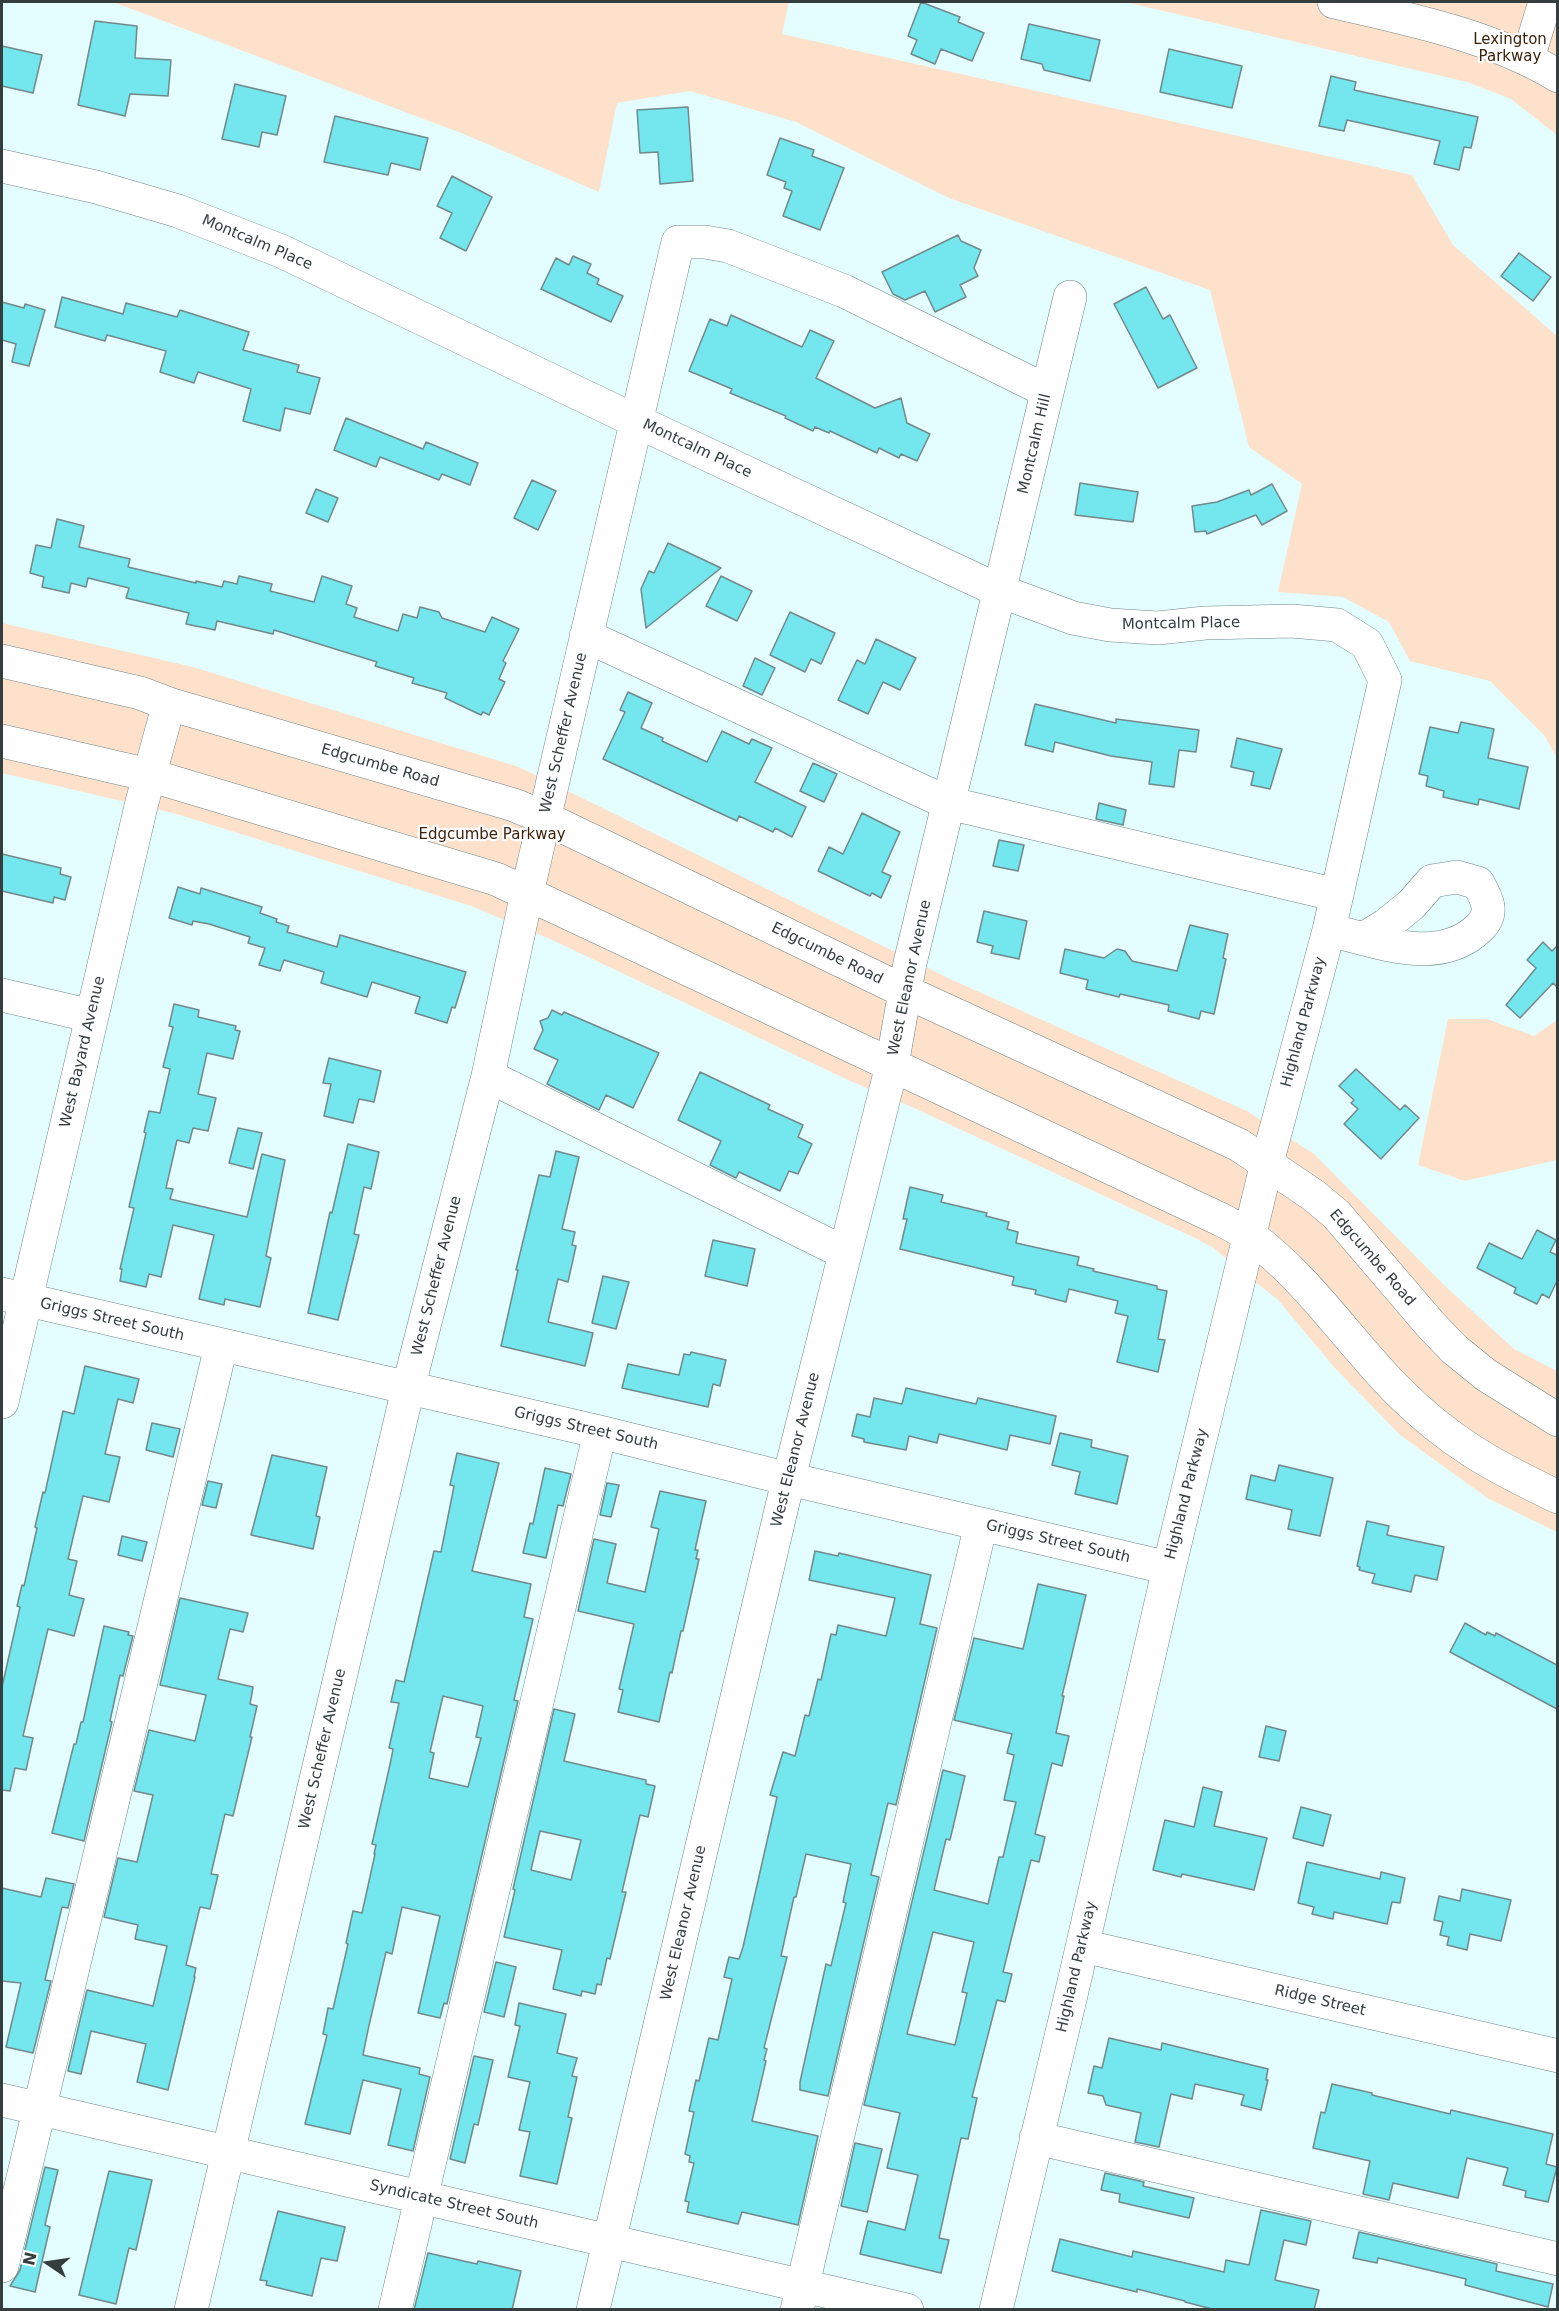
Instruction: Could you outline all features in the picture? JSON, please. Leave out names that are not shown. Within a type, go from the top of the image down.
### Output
[{"type":"street","points":[[1334,2],[1379,7],[1485,42],[1528,58],[1557,76]]},
{"type":"street","points":[[1528,58],[1545,2]]},
{"type":"street","name":"Montcalm Place","points":[[2,166],[96,187],[178,211],[281,251],[638,422],[1000,591],[1074,618],[1110,625],[1158,628],[1205,623],[1292,621],[1337,625],[1367,644],[1385,680]]},
{"type":"street","name":"West Scheffer Avenue","points":[[191,2310],[408,1389],[488,1076],[527,892],[678,242],[705,242],[728,246],[844,291],[1047,391]]},
{"type":"street","name":"Montcalm Hill","points":[[1000,591],[1070,297]]},
{"type":"street","name":"West Eleanor Avenue","points":[[593,2310],[789,1479],[892,1065],[904,991],[1000,591]]},
{"type":"street","points":[[586,636],[948,803],[1336,895]]},
{"type":"street","name":"Edgcumbe Road","points":[[2,660],[140,693],[169,704],[514,805],[904,991],[1239,1145],[1313,1195],[1336,1214],[1454,1349],[1486,1375],[1557,1420]]},
{"type":"street","name":"Highland Parkway","points":[[996,2310],[1083,1946],[1169,1568],[1267,1163],[1329,930],[1385,680]]},
{"type":"street","name":"West Bayard Avenue","points":[[2,1402],[13,1297],[92,1016],[149,775],[169,704]]},
{"type":"street","points":[[2,741],[149,775],[496,879],[1222,1220],[1250,1236],[1297,1279],[1398,1391],[1437,1428],[1500,1469],[1557,1497]]},
{"type":"street","points":[[1329,930],[1365,938]]},
{"type":"street","points":[[2,995],[92,1016]]},
{"type":"street","points":[[488,1076],[845,1253]]},
{"type":"street","name":"Griggs Street South","points":[[13,1297],[600,1432],[1169,1568]]},
{"type":"street","points":[[2,2266],[221,1346]]},
{"type":"street","points":[[395,2310],[600,1432]]},
{"type":"street","points":[[799,2297],[981,1524]]},
{"type":"street","name":"Ridge Street","points":[[1083,1946],[1557,2056]]},
{"type":"street","name":"Syndicate Street South","points":[[2,2100],[610,2241],[799,2297],[907,2310]]},
{"type":"street","points":[[1036,2138],[1557,2259]]},
{"type":"green space","points":[[113,2],[789,2],[782,34],[1412,175],[1453,245],[1557,336],[1557,758],[1544,735],[1490,681],[1410,661],[1389,622],[1343,597],[1278,592],[1302,484],[1249,447],[1210,290],[949,198],[796,122],[690,91],[617,103],[599,192],[466,135]]},
{"type":"green space","name":"Lexington Parkway","points":[[1125,2],[1529,2],[1557,11],[1557,135],[1511,99],[1467,82]]},
{"type":"green space","name":"Edgcumbe Parkway","points":[[2,623],[193,667],[519,767],[950,979],[1247,1111],[1314,1154],[1444,1285],[1514,1349],[1557,1371],[1557,1532],[1489,1499],[1400,1435],[1334,1367],[1278,1300],[1212,1247],[1193,1237],[914,1108],[848,1080],[550,939],[471,906],[177,814],[2,773]]},
{"type":"green space","points":[[1448,1019],[1487,1019],[1534,1036],[1557,1020],[1557,1160],[1465,1181],[1418,1165]]},
{"type":"building","points":[[921,2],[960,17],[958,22],[984,33],[972,61],[941,49],[935,64],[911,54],[917,40],[908,36]]},
{"type":"building","points":[[95,21],[137,26],[135,58],[171,60],[168,96],[130,94],[125,116],[78,105]]},
{"type":"building","points":[[1029,24],[1100,40],[1090,81],[1044,70],[1042,64],[1021,59]]},
{"type":"building","points":[[2,46],[42,55],[33,93],[2,86]]},
{"type":"building","points":[[1169,49],[1242,66],[1232,108],[1160,92]]},
{"type":"building","points":[[1331,76],[1356,82],[1354,90],[1478,117],[1471,148],[1464,147],[1459,170],[1434,164],[1440,141],[1347,120],[1344,131],[1319,126]]},
{"type":"building","points":[[235,84],[286,96],[277,135],[262,132],[259,147],[222,139]]},
{"type":"building","points":[[688,107],[693,181],[660,184],[658,152],[640,153],[637,110]]},
{"type":"building","points":[[335,116],[428,138],[420,170],[391,163],[388,175],[324,162]]},
{"type":"building","points":[[780,138],[814,150],[812,156],[844,168],[820,230],[783,216],[792,191],[784,188],[786,182],[767,175]]},
{"type":"building","points":[[452,176],[492,197],[466,251],[440,238],[452,213],[437,206]]},
{"type":"building","points":[[958,235],[961,241],[981,250],[974,268],[978,276],[960,285],[966,297],[935,312],[925,291],[905,300],[893,294],[882,272]]},
{"type":"building","points":[[1519,253],[1551,277],[1533,301],[1501,276]]},
{"type":"building","points":[[573,256],[591,264],[587,273],[599,279],[597,284],[623,296],[611,322],[541,289],[556,258],[569,265]]},
{"type":"building","points":[[1146,287],[1163,319],[1170,315],[1197,368],[1158,388],[1114,304]]},
{"type":"building","points":[[62,297],[123,314],[126,303],[177,317],[180,310],[249,332],[243,350],[299,365],[297,372],[320,378],[310,414],[285,408],[280,431],[243,421],[251,389],[198,372],[194,383],[160,372],[166,351],[107,335],[105,341],[55,327]]},
{"type":"building","points":[[2,302],[24,308],[25,304],[45,310],[29,366],[12,362],[16,344],[2,340]]},
{"type":"building","points":[[731,315],[802,347],[810,330],[834,341],[816,378],[875,408],[901,398],[907,423],[930,434],[917,461],[901,454],[899,458],[879,448],[877,453],[830,431],[829,433],[815,427],[813,431],[785,418],[786,416],[730,393],[732,389],[689,371],[710,319],[727,326]]},
{"type":"building","points":[[346,418],[423,449],[426,442],[478,463],[470,485],[442,474],[439,480],[380,457],[376,467],[334,450]]},
{"type":"building","points":[[532,480],[556,491],[538,530],[514,518]]},
{"type":"building","points":[[1080,483],[1138,492],[1133,522],[1075,515]]},
{"type":"building","points":[[1272,484],[1287,511],[1262,525],[1256,515],[1207,534],[1206,531],[1195,532],[1192,506],[1217,502],[1249,490],[1251,495]]},
{"type":"building","points":[[316,489],[338,498],[328,522],[306,513]]},
{"type":"building","points":[[57,519],[84,526],[79,547],[130,559],[128,567],[196,583],[196,581],[222,587],[224,581],[237,584],[239,576],[272,584],[270,591],[314,602],[322,576],[352,586],[346,604],[357,608],[354,617],[398,631],[403,614],[417,618],[420,607],[439,612],[442,618],[485,632],[492,617],[519,629],[503,661],[506,663],[499,679],[505,682],[489,715],[483,712],[481,715],[445,698],[447,693],[412,683],[414,678],[375,666],[377,662],[274,630],[273,634],[217,621],[215,630],[186,624],[189,613],[126,598],[129,588],[88,578],[86,587],[71,583],[69,593],[42,587],[44,577],[30,573],[36,545],[51,548]]},
{"type":"building","points":[[668,543],[721,568],[646,628],[641,589],[649,571],[654,573]]},
{"type":"building","points":[[721,576],[752,591],[737,621],[706,606]]},
{"type":"building","points":[[790,612],[835,633],[821,664],[811,659],[805,672],[770,655]]},
{"type":"building","points":[[876,639],[916,658],[900,690],[883,682],[868,714],[838,700],[857,660],[865,664]]},
{"type":"building","points":[[755,658],[775,668],[762,695],[743,686]]},
{"type":"building","points":[[628,692],[652,703],[641,728],[663,738],[662,741],[707,762],[722,731],[749,744],[752,739],[772,748],[755,782],[806,807],[792,837],[775,828],[773,832],[739,816],[737,821],[603,759],[625,712],[620,710]]},
{"type":"building","points":[[1035,704],[1116,723],[1116,719],[1199,730],[1196,752],[1179,750],[1174,787],[1149,784],[1152,762],[1111,756],[1055,742],[1053,752],[1025,745]]},
{"type":"building","points":[[1461,722],[1494,729],[1488,758],[1528,767],[1519,809],[1479,799],[1478,805],[1443,797],[1444,791],[1426,786],[1428,776],[1419,774],[1430,727],[1458,733]]},
{"type":"building","points":[[1237,738],[1282,749],[1270,789],[1251,785],[1254,772],[1231,767]]},
{"type":"building","points":[[813,763],[837,774],[824,802],[800,791]]},
{"type":"building","points":[[1099,803],[1126,810],[1123,825],[1096,819]]},
{"type":"building","points":[[862,813],[900,832],[882,872],[891,876],[881,898],[872,893],[870,896],[818,871],[829,847],[843,854]]},
{"type":"building","points":[[999,840],[1024,845],[1018,871],[993,866]]},
{"type":"building","points":[[2,854],[61,868],[60,874],[71,877],[65,900],[54,897],[53,903],[2,891]]},
{"type":"building","points":[[178,887],[200,894],[201,888],[262,907],[260,913],[289,926],[287,932],[337,947],[340,935],[466,972],[455,1008],[452,1007],[447,1023],[415,1013],[420,997],[372,982],[367,997],[321,983],[324,972],[284,960],[280,971],[259,965],[265,948],[248,943],[250,937],[209,924],[193,921],[192,925],[169,918]]},
{"type":"building","points":[[984,911],[1027,921],[1019,959],[991,953],[993,946],[977,942]]},
{"type":"building","points":[[1190,925],[1228,934],[1223,958],[1226,959],[1214,1014],[1201,1011],[1199,1019],[1168,1011],[1169,1005],[1086,989],[1088,980],[1060,973],[1065,949],[1104,958],[1117,949],[1125,951],[1132,961],[1177,971]]},
{"type":"building","points":[[1543,942],[1552,951],[1557,946],[1557,987],[1553,983],[1520,1018],[1506,1005],[1536,968],[1527,960]]},
{"type":"building","points":[[174,1004],[199,1010],[198,1017],[236,1026],[235,1030],[240,1031],[233,1059],[207,1053],[198,1094],[216,1098],[208,1131],[193,1128],[189,1143],[177,1140],[166,1188],[173,1189],[170,1199],[247,1217],[262,1154],[285,1160],[266,1256],[271,1258],[260,1307],[225,1299],[224,1305],[199,1299],[214,1235],[173,1225],[161,1277],[149,1274],[146,1287],[120,1281],[122,1269],[120,1269],[134,1208],[129,1207],[146,1133],[144,1132],[149,1111],[160,1113],[170,1069],[163,1067],[173,1027],[169,1026]]},
{"type":"building","points":[[552,1010],[562,1015],[564,1012],[659,1053],[633,1108],[606,1095],[599,1110],[547,1084],[558,1060],[534,1049],[543,1030],[540,1021],[548,1018]]},
{"type":"building","points":[[329,1058],[381,1071],[374,1102],[359,1099],[353,1123],[324,1116],[331,1084],[323,1083]]},
{"type":"building","points":[[1356,1069],[1400,1110],[1405,1105],[1419,1118],[1381,1159],[1344,1124],[1358,1109],[1351,1103],[1354,1100],[1339,1086]]},
{"type":"building","points":[[700,1072],[770,1105],[768,1109],[803,1125],[798,1137],[812,1144],[798,1174],[789,1171],[780,1191],[739,1172],[736,1178],[710,1165],[721,1141],[678,1120]]},
{"type":"building","points":[[238,1128],[262,1133],[253,1169],[229,1163]]},
{"type":"building","points":[[348,1144],[379,1152],[371,1189],[364,1187],[354,1234],[359,1235],[338,1320],[308,1313],[330,1212],[332,1213]]},
{"type":"building","points":[[556,1151],[579,1157],[562,1229],[575,1232],[572,1245],[576,1246],[568,1282],[558,1279],[548,1322],[593,1333],[585,1366],[501,1346],[518,1270],[516,1270],[539,1175],[550,1177]]},
{"type":"building","points":[[910,1187],[943,1195],[941,1202],[987,1213],[986,1216],[1009,1222],[1007,1229],[1018,1232],[1016,1243],[1079,1257],[1077,1265],[1157,1286],[1157,1289],[1167,1291],[1158,1339],[1165,1340],[1158,1372],[1117,1362],[1128,1316],[1115,1313],[1118,1301],[1069,1289],[1066,1302],[1035,1294],[1036,1290],[1012,1285],[1014,1277],[900,1249],[907,1219],[903,1219]]},
{"type":"building","points":[[1537,1230],[1556,1240],[1550,1252],[1557,1255],[1557,1281],[1549,1298],[1542,1294],[1537,1304],[1514,1293],[1516,1288],[1477,1268],[1489,1243],[1522,1259]]},
{"type":"building","points":[[713,1240],[755,1249],[747,1286],[705,1276]]},
{"type":"building","points":[[603,1276],[629,1282],[616,1329],[592,1323]]},
{"type":"building","points":[[691,1352],[726,1360],[720,1386],[713,1384],[708,1407],[622,1388],[628,1364],[679,1375],[684,1354],[690,1355]]},
{"type":"building","points":[[85,1366],[139,1379],[133,1403],[118,1399],[105,1454],[120,1457],[109,1502],[83,1496],[68,1559],[77,1561],[69,1595],[84,1599],[74,1636],[48,1629],[23,1736],[33,1738],[26,1770],[15,1768],[10,1791],[2,1790],[2,1687],[20,1607],[17,1606],[22,1585],[24,1586],[37,1528],[35,1527],[63,1411],[74,1414]]},
{"type":"building","points":[[906,1388],[976,1404],[978,1398],[1056,1416],[1050,1444],[1010,1435],[1007,1450],[939,1434],[937,1443],[909,1436],[906,1450],[864,1442],[864,1439],[852,1436],[857,1414],[870,1417],[874,1398],[902,1404]]},
{"type":"building","points":[[152,1423],[180,1429],[173,1457],[146,1450]]},
{"type":"building","points":[[1060,1433],[1092,1440],[1091,1447],[1128,1456],[1117,1504],[1075,1494],[1080,1472],[1052,1465]]},
{"type":"building","points":[[457,1453],[499,1463],[472,1571],[531,1584],[524,1617],[533,1619],[514,1700],[518,1701],[447,2004],[444,2003],[440,2018],[418,2013],[440,1916],[402,1907],[392,1954],[386,1952],[368,2030],[363,2055],[420,2068],[419,2074],[430,2077],[413,2151],[388,2145],[401,2089],[363,2080],[350,2134],[305,2124],[327,2035],[323,2034],[328,2008],[333,2009],[353,1911],[362,1913],[375,1854],[376,1845],[372,1844],[391,1760],[393,1749],[389,1748],[399,1703],[391,1702],[396,1680],[404,1682],[434,1551],[441,1552],[454,1486],[450,1485]],"holes":[[[443,1696],[483,1706],[476,1737],[481,1738],[468,1787],[429,1778],[434,1753],[430,1752]]]},
{"type":"building","points":[[272,1455],[327,1467],[316,1516],[320,1517],[313,1549],[251,1535]]},
{"type":"building","points":[[1279,1465],[1333,1478],[1320,1536],[1288,1529],[1292,1510],[1246,1499],[1251,1475],[1275,1481]]},
{"type":"building","points":[[545,1468],[571,1474],[563,1506],[558,1505],[546,1558],[523,1553],[530,1523],[533,1524]]},
{"type":"building","points":[[208,1481],[222,1484],[216,1508],[202,1505]]},
{"type":"building","points":[[607,1483],[619,1485],[611,1517],[600,1515]]},
{"type":"building","points":[[660,1491],[706,1501],[695,1550],[698,1550],[696,1559],[699,1559],[659,1722],[618,1712],[623,1690],[619,1689],[634,1624],[578,1611],[594,1539],[616,1544],[607,1583],[645,1592],[659,1529],[651,1527]]},
{"type":"building","points":[[1367,1521],[1389,1526],[1387,1535],[1444,1547],[1437,1580],[1415,1575],[1411,1592],[1372,1583],[1375,1574],[1359,1570],[1360,1567],[1357,1566]]},
{"type":"building","points":[[122,1536],[147,1542],[142,1561],[118,1555]]},
{"type":"building","points":[[815,1551],[838,1556],[839,1553],[931,1575],[920,1624],[937,1628],[896,1805],[888,1803],[871,1875],[879,1877],[828,2096],[800,2090],[800,2082],[826,1964],[831,1966],[846,1903],[843,1902],[851,1864],[806,1854],[796,1897],[794,1897],[781,1956],[787,1957],[764,2048],[767,2049],[764,2060],[766,2061],[752,2121],[818,2136],[798,2225],[742,2212],[738,2224],[687,2212],[689,2202],[685,2201],[694,2163],[689,2162],[690,2156],[685,2154],[694,2112],[689,2111],[696,2080],[699,2081],[709,2038],[718,2040],[732,1979],[724,1977],[729,1957],[739,1959],[743,1947],[777,1797],[770,1795],[783,1752],[795,1756],[805,1715],[809,1716],[818,1679],[821,1680],[831,1634],[836,1635],[838,1625],[886,1636],[895,1598],[809,1580]]},
{"type":"building","points":[[1038,1584],[1086,1595],[1062,1696],[1064,1696],[1056,1733],[1069,1736],[1062,1766],[1052,1763],[1035,1834],[1045,1837],[1039,1862],[1031,1860],[1003,1972],[1012,1974],[1005,2002],[997,2000],[972,2097],[977,2098],[968,2139],[961,2138],[939,2238],[949,2240],[941,2273],[860,2254],[868,2221],[905,2230],[918,2175],[887,2168],[900,2113],[864,2105],[943,1770],[965,1776],[950,1840],[946,1839],[934,1890],[988,1904],[999,1857],[1003,1857],[1016,1802],[1004,1800],[1014,1755],[1007,1753],[1012,1734],[954,1720],[974,1638],[1023,1649]],"holes":[[[933,1932],[974,1942],[962,1992],[967,1993],[955,2045],[907,2034]]]},
{"type":"building","points":[[180,1598],[248,1613],[243,1632],[230,1629],[218,1679],[253,1687],[250,1704],[257,1706],[233,1816],[225,1814],[211,1874],[218,1875],[210,1909],[200,1907],[186,1965],[196,1968],[195,1977],[168,2090],[137,2082],[146,2044],[91,2031],[81,2074],[68,2071],[87,1990],[153,2006],[167,1946],[135,1939],[138,1925],[104,1917],[118,1858],[137,1862],[153,1795],[134,1791],[149,1730],[195,1741],[206,1695],[160,1685]]},
{"type":"building","points":[[1465,1623],[1486,1635],[1487,1632],[1495,1636],[1496,1633],[1557,1665],[1557,1709],[1450,1652]]},
{"type":"building","points":[[104,1626],[129,1632],[128,1635],[133,1636],[123,1676],[120,1675],[110,1721],[112,1722],[84,1841],[52,1833],[74,1744],[76,1744],[81,1722],[83,1722]]},
{"type":"building","points":[[554,1709],[575,1714],[564,1761],[646,1780],[646,1784],[655,1786],[648,1817],[640,1815],[622,1892],[626,1892],[610,1959],[607,1958],[601,1985],[597,1984],[595,1994],[582,1991],[581,1996],[553,1989],[562,1950],[504,1937],[515,1890],[513,1889]],"holes":[[[540,1831],[581,1840],[571,1880],[531,1870]]]},
{"type":"building","points":[[1266,1726],[1286,1731],[1279,1761],[1259,1757]]},
{"type":"building","points":[[1203,1787],[1222,1792],[1214,1826],[1267,1838],[1254,1890],[1153,1870],[1165,1820],[1194,1827]]},
{"type":"building","points":[[1301,1807],[1331,1815],[1323,1846],[1293,1838]]},
{"type":"building","points":[[1307,1862],[1380,1879],[1381,1872],[1405,1878],[1400,1903],[1392,1902],[1387,1924],[1334,1912],[1333,1919],[1312,1914],[1314,1907],[1298,1903]]},
{"type":"building","points":[[46,1878],[74,1884],[68,1908],[62,1907],[45,1980],[51,1981],[33,2053],[6,2047],[21,1983],[2,1981],[2,1888],[41,1897]]},
{"type":"building","points":[[1462,1889],[1511,1900],[1501,1941],[1470,1934],[1467,1950],[1447,1945],[1449,1937],[1440,1935],[1443,1922],[1434,1920],[1439,1896],[1460,1901]]},
{"type":"building","points":[[496,1962],[516,1967],[504,2017],[484,2012]]},
{"type":"building","points":[[519,2003],[566,2014],[557,2053],[577,2058],[572,2076],[577,2077],[568,2117],[572,2118],[557,2184],[520,2176],[530,2132],[519,2130],[530,2082],[508,2077],[520,2026],[515,2025]]},
{"type":"building","points":[[1109,2038],[1161,2050],[1162,2043],[1268,2069],[1266,2080],[1268,2080],[1261,2110],[1241,2105],[1244,2095],[1195,2084],[1192,2099],[1171,2094],[1159,2147],[1135,2142],[1141,2113],[1106,2105],[1103,2096],[1088,2093],[1094,2066],[1102,2068]]},
{"type":"building","points":[[474,2056],[493,2060],[478,2125],[474,2124],[465,2163],[450,2159]]},
{"type":"building","points":[[1332,2084],[1450,2114],[1451,2110],[1553,2134],[1546,2164],[1557,2167],[1548,2202],[1525,2197],[1526,2191],[1503,2185],[1508,2168],[1467,2158],[1458,2198],[1393,2183],[1389,2200],[1363,2194],[1370,2161],[1313,2148],[1321,2112],[1325,2113]]},
{"type":"building","points":[[855,2143],[882,2149],[867,2212],[841,2206]]},
{"type":"building","points":[[45,2167],[58,2170],[45,2225],[50,2227],[35,2292],[10,2286],[20,2270]]},
{"type":"building","points":[[109,2171],[152,2180],[136,2250],[129,2248],[116,2304],[79,2295]]},
{"type":"building","points":[[1105,2173],[1144,2182],[1143,2186],[1194,2198],[1189,2218],[1119,2202],[1120,2194],[1101,2190]]},
{"type":"building","points":[[1261,2210],[1311,2221],[1306,2245],[1284,2240],[1275,2280],[1319,2290],[1314,2310],[1216,2310],[1137,2289],[1137,2292],[1052,2271],[1060,2239],[1132,2257],[1133,2251],[1224,2272],[1226,2260],[1249,2265]]},
{"type":"building","points":[[278,2211],[345,2227],[337,2261],[321,2258],[312,2296],[266,2285],[267,2281],[260,2280]]},
{"type":"building","points":[[1359,2232],[1497,2264],[1496,2271],[1553,2284],[1548,2307],[1465,2285],[1466,2279],[1378,2258],[1377,2263],[1353,2258]]},
{"type":"building","points":[[428,2253],[521,2271],[512,2310],[414,2310]]}]
